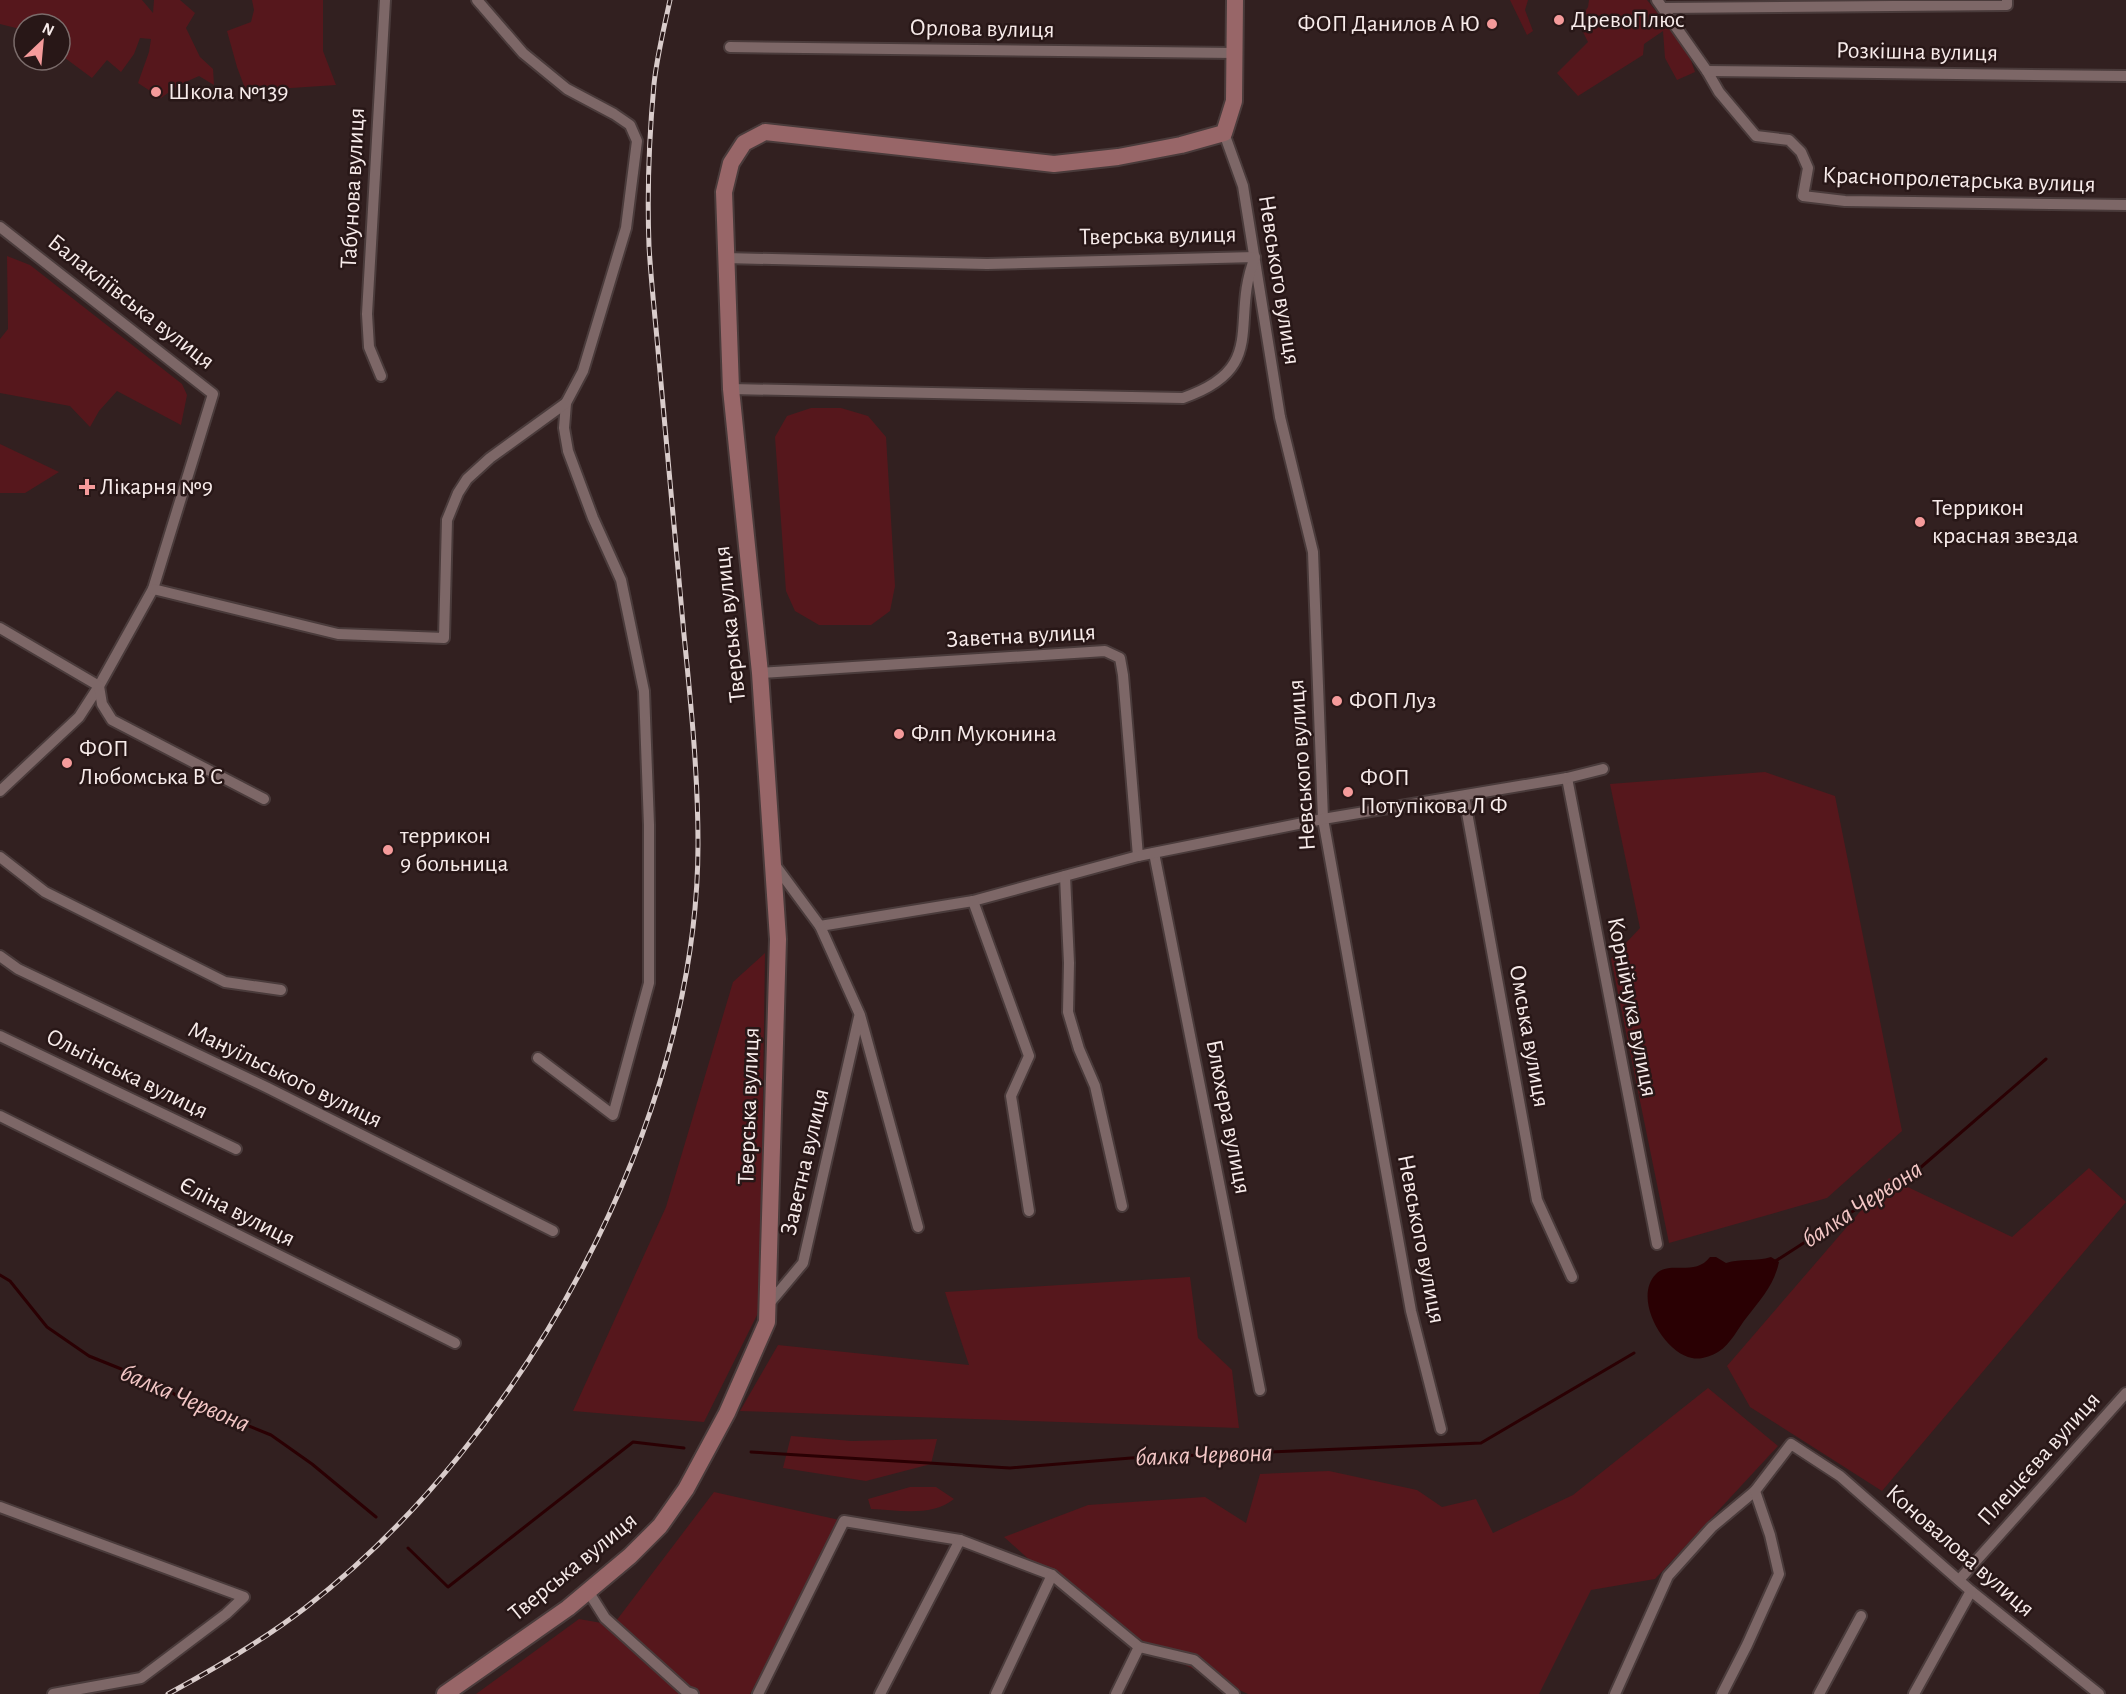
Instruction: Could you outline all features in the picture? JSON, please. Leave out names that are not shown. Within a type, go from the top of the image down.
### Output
[{"type":"main road","points":[[1224,133],[1234,101],[1235,0]]},
{"type":"main road","name":"Тверська вулиця","points":[[445,1694],[568,1608],[630,1556],[660,1526],[686,1489],[731,1403],[767,1322],[778,939],[775,865],[760,673],[731,389],[724,192],[731,163],[744,143],[765,132],[1054,164],[1118,157],[1181,145],[1224,133]]},
{"type":"street","name":"Табунова вулиця","points":[[381,376],[369,347],[367,314],[385,0]]},
{"type":"street","points":[[477,0],[523,53],[567,89],[630,125],[637,141],[626,228],[583,371],[566,403],[564,428],[568,451],[593,518],[621,580],[644,691],[649,825],[649,982],[613,1115],[538,1058]]},
{"type":"street","points":[[1660,4],[2007,5],[2007,0]]},
{"type":"street","name":"Краснопролетарська вулиця","points":[[1660,4],[1719,92],[1756,136],[1789,140],[1800,152],[1808,168],[1803,196],[1845,201],[2126,205]]},
{"type":"street","name":"Орлова вулиця","points":[[730,47],[1234,53]]},
{"type":"street","name":"Розкішна вулиця","points":[[1707,71],[2126,76]]},
{"type":"street","name":"Невського вулиця","points":[[1224,133],[1243,186],[1280,417],[1313,552],[1323,819],[1412,1311],[1441,1429]]},
{"type":"street","name":"Балакліївська вулиця","points":[[0,226],[213,394],[153,588],[99,686],[79,717],[0,791]]},
{"type":"street","name":"Тверська вулиця","points":[[725,258],[987,264],[1254,257],[1248,274],[1241,350],[1232,368],[1217,383],[1184,398],[731,389]]},
{"type":"street","points":[[153,588],[338,634],[444,638],[447,520],[458,494],[467,479],[490,458],[566,403]]},
{"type":"street","points":[[0,627],[99,686],[102,704],[112,720],[264,799]]},
{"type":"street","name":"Заветна вулиця","points":[[760,673],[1105,651],[1113,654],[1120,658],[1123,675],[1138,856]]},
{"type":"street","points":[[820,926],[973,901],[1138,856],[1323,819],[1567,778],[1603,769]]},
{"type":"street","name":"Корнійчука вулиця","points":[[1567,778],[1657,1244]]},
{"type":"street","name":"Омська вулиця","points":[[1464,796],[1537,1200],[1572,1277]]},
{"type":"street","name":"Блюхера вулиця","points":[[1154,853],[1260,1390]]},
{"type":"street","points":[[0,857],[45,892],[225,982],[281,990]]},
{"type":"street","points":[[775,865],[820,926],[860,1015],[918,1227]]},
{"type":"street","points":[[1065,876],[1069,963],[1068,1012],[1079,1049],[1095,1086],[1122,1206]]},
{"type":"street","points":[[973,901],[1029,1056],[1011,1096],[1029,1211]]},
{"type":"street","name":"Мануїльського вулиця","points":[[0,957],[18,969],[268,1088],[553,1231]]},
{"type":"street","name":"Заветна вулиця","points":[[767,1306],[803,1263],[860,1015]]},
{"type":"street","name":"Ольгінська вулиця","points":[[0,1036],[237,1149]]},
{"type":"street","name":"Єліна вулиця","points":[[0,1116],[455,1343]]},
{"type":"street","name":"Плещєєва вулиця","points":[[1959,1580],[2126,1393]]},
{"type":"street","name":"Коновалова вулиця","points":[[1755,1491],[1791,1444],[1840,1476],[1971,1591],[2099,1694]]},
{"type":"street","points":[[1615,1694],[1668,1576],[1712,1527],[1755,1491],[1770,1534],[1779,1574],[1748,1645],[1722,1694]]},
{"type":"street","points":[[0,1507],[244,1597],[226,1614],[141,1678],[53,1694]]},
{"type":"street","points":[[758,1694],[844,1521],[960,1540],[1053,1575],[1139,1647],[1194,1660],[1233,1694]]},
{"type":"street","points":[[880,1694],[960,1540]]},
{"type":"street","points":[[996,1694],[1053,1575]]},
{"type":"street","points":[[588,1591],[605,1618],[687,1692],[693,1694]]},
{"type":"street","points":[[1914,1694],[1971,1591]]},
{"type":"street","points":[[1819,1694],[1861,1616]]},
{"type":"street","points":[[1116,1694],[1139,1647]]},
{"type":"shaded area","points":[[0,0],[142,0],[153,13],[154,0],[180,0],[195,13],[186,28],[200,57],[213,69],[214,85],[199,76],[179,85],[161,98],[138,83],[151,39],[140,38],[134,54],[121,72],[107,60],[92,78],[72,63],[72,12],[12,12],[12,27],[0,24]]},
{"type":"shaded area","points":[[252,0],[323,0],[323,51],[336,85],[246,91],[227,31],[251,22],[254,10]]},
{"type":"shaded area","points":[[1510,0],[1528,0],[1525,10],[1533,31],[1527,35]]},
{"type":"shaded area","points":[[1589,0],[1647,0],[1687,49],[1695,72],[1677,80],[1665,58],[1663,31],[1644,44],[1643,55],[1578,96],[1557,73],[1588,42],[1578,22],[1588,7]]},
{"type":"shaded area","points":[[7,256],[30,265],[182,384],[187,395],[181,425],[117,391],[99,411],[90,427],[70,406],[0,393],[0,339],[8,329]]},
{"type":"shaded area","points":[[811,408],[841,408],[868,416],[886,437],[895,586],[890,611],[871,625],[819,625],[795,611],[786,591],[775,437],[787,416]]},
{"type":"shaded area","points":[[0,444],[59,472],[25,493],[0,493]]},
{"type":"shaded area","points":[[1765,772],[1835,796],[1902,1131],[1827,1198],[1669,1243],[1611,959],[1640,928],[1610,784]]},
{"type":"shaded area","points":[[765,953],[760,1309],[704,1422],[573,1411],[666,1207],[733,982]]},
{"type":"shaded area","points":[[2089,1168],[2126,1202],[1882,1491],[1750,1407],[1727,1366],[1889,1178],[2012,1237]]},
{"type":"shaded area","points":[[1710,1257],[1716,1257],[1726,1263],[1771,1257],[1779,1262],[1774,1278],[1766,1291],[1727,1345],[1709,1356],[1692,1358],[1681,1354],[1671,1346],[1654,1323],[1649,1310],[1650,1284],[1661,1270],[1697,1266]]},
{"type":"shaded area","points":[[1190,1277],[1198,1338],[1232,1370],[1239,1428],[740,1411],[778,1345],[969,1365],[945,1292]]},
{"type":"shaded area","points":[[1708,1388],[1778,1446],[1655,1579],[1591,1590],[1539,1694],[1248,1694],[1105,1628],[1004,1537],[1088,1505],[1205,1497],[1246,1523],[1260,1474],[1329,1471],[1417,1490],[1442,1507],[1476,1499],[1493,1533],[1573,1495]]},
{"type":"shaded area","points":[[791,1436],[852,1441],[937,1439],[931,1464],[866,1481],[783,1468]]},
{"type":"shaded area","points":[[910,1487],[936,1487],[954,1499],[945,1505],[925,1510],[871,1509],[868,1499]]},
{"type":"shaded area","points":[[714,1492],[844,1521],[750,1694],[476,1694],[579,1619],[613,1625]]},
{"type":"waterway","name":"балка Червона","points":[[1774,1262],[1920,1168],[2046,1059]]},
{"type":"waterway","name":"балка Червона","points":[[0,1275],[10,1281],[47,1327],[89,1356],[161,1385],[180,1398],[271,1435],[312,1464],[376,1517]]},
{"type":"waterway","name":"балка Червона","points":[[751,1452],[1010,1468],[1131,1458],[1481,1443],[1634,1353]]},
{"type":"waterway","name":"балка Червона","points":[[408,1548],[448,1587],[633,1442],[684,1448]]},
{"type":"railway","points":[[168,1694],[238,1654],[305,1608],[384,1538],[458,1457],[525,1365],[583,1267],[631,1163],[667,1057],[690,949],[698,844],[692,713],[649,246],[648,185],[652,104],[657,63],[670,0]]},
{"type":"place","name":"ДревоПлюс","points":[[1559,20]]},
{"type":"place","name":"ФОП Данилов А Ю","points":[[1492,24]]},
{"type":"place","name":"Школа №139","points":[[156,92]]},
{"type":"place","name":"Лікарня №9","points":[[87,487]]},
{"type":"place","name":"Террикон красная звезда","points":[[1920,522]]},
{"type":"place","name":"ФОП Луз","points":[[1337,701]]},
{"type":"place","name":"Флп Муконина","points":[[899,734]]},
{"type":"place","name":"ФОП Любомська В С","points":[[67,763]]},
{"type":"place","name":"ФОП Потупікова Л Ф","points":[[1348,792]]},
{"type":"place","name":"террикон 9 больница","points":[[388,850]]}]
